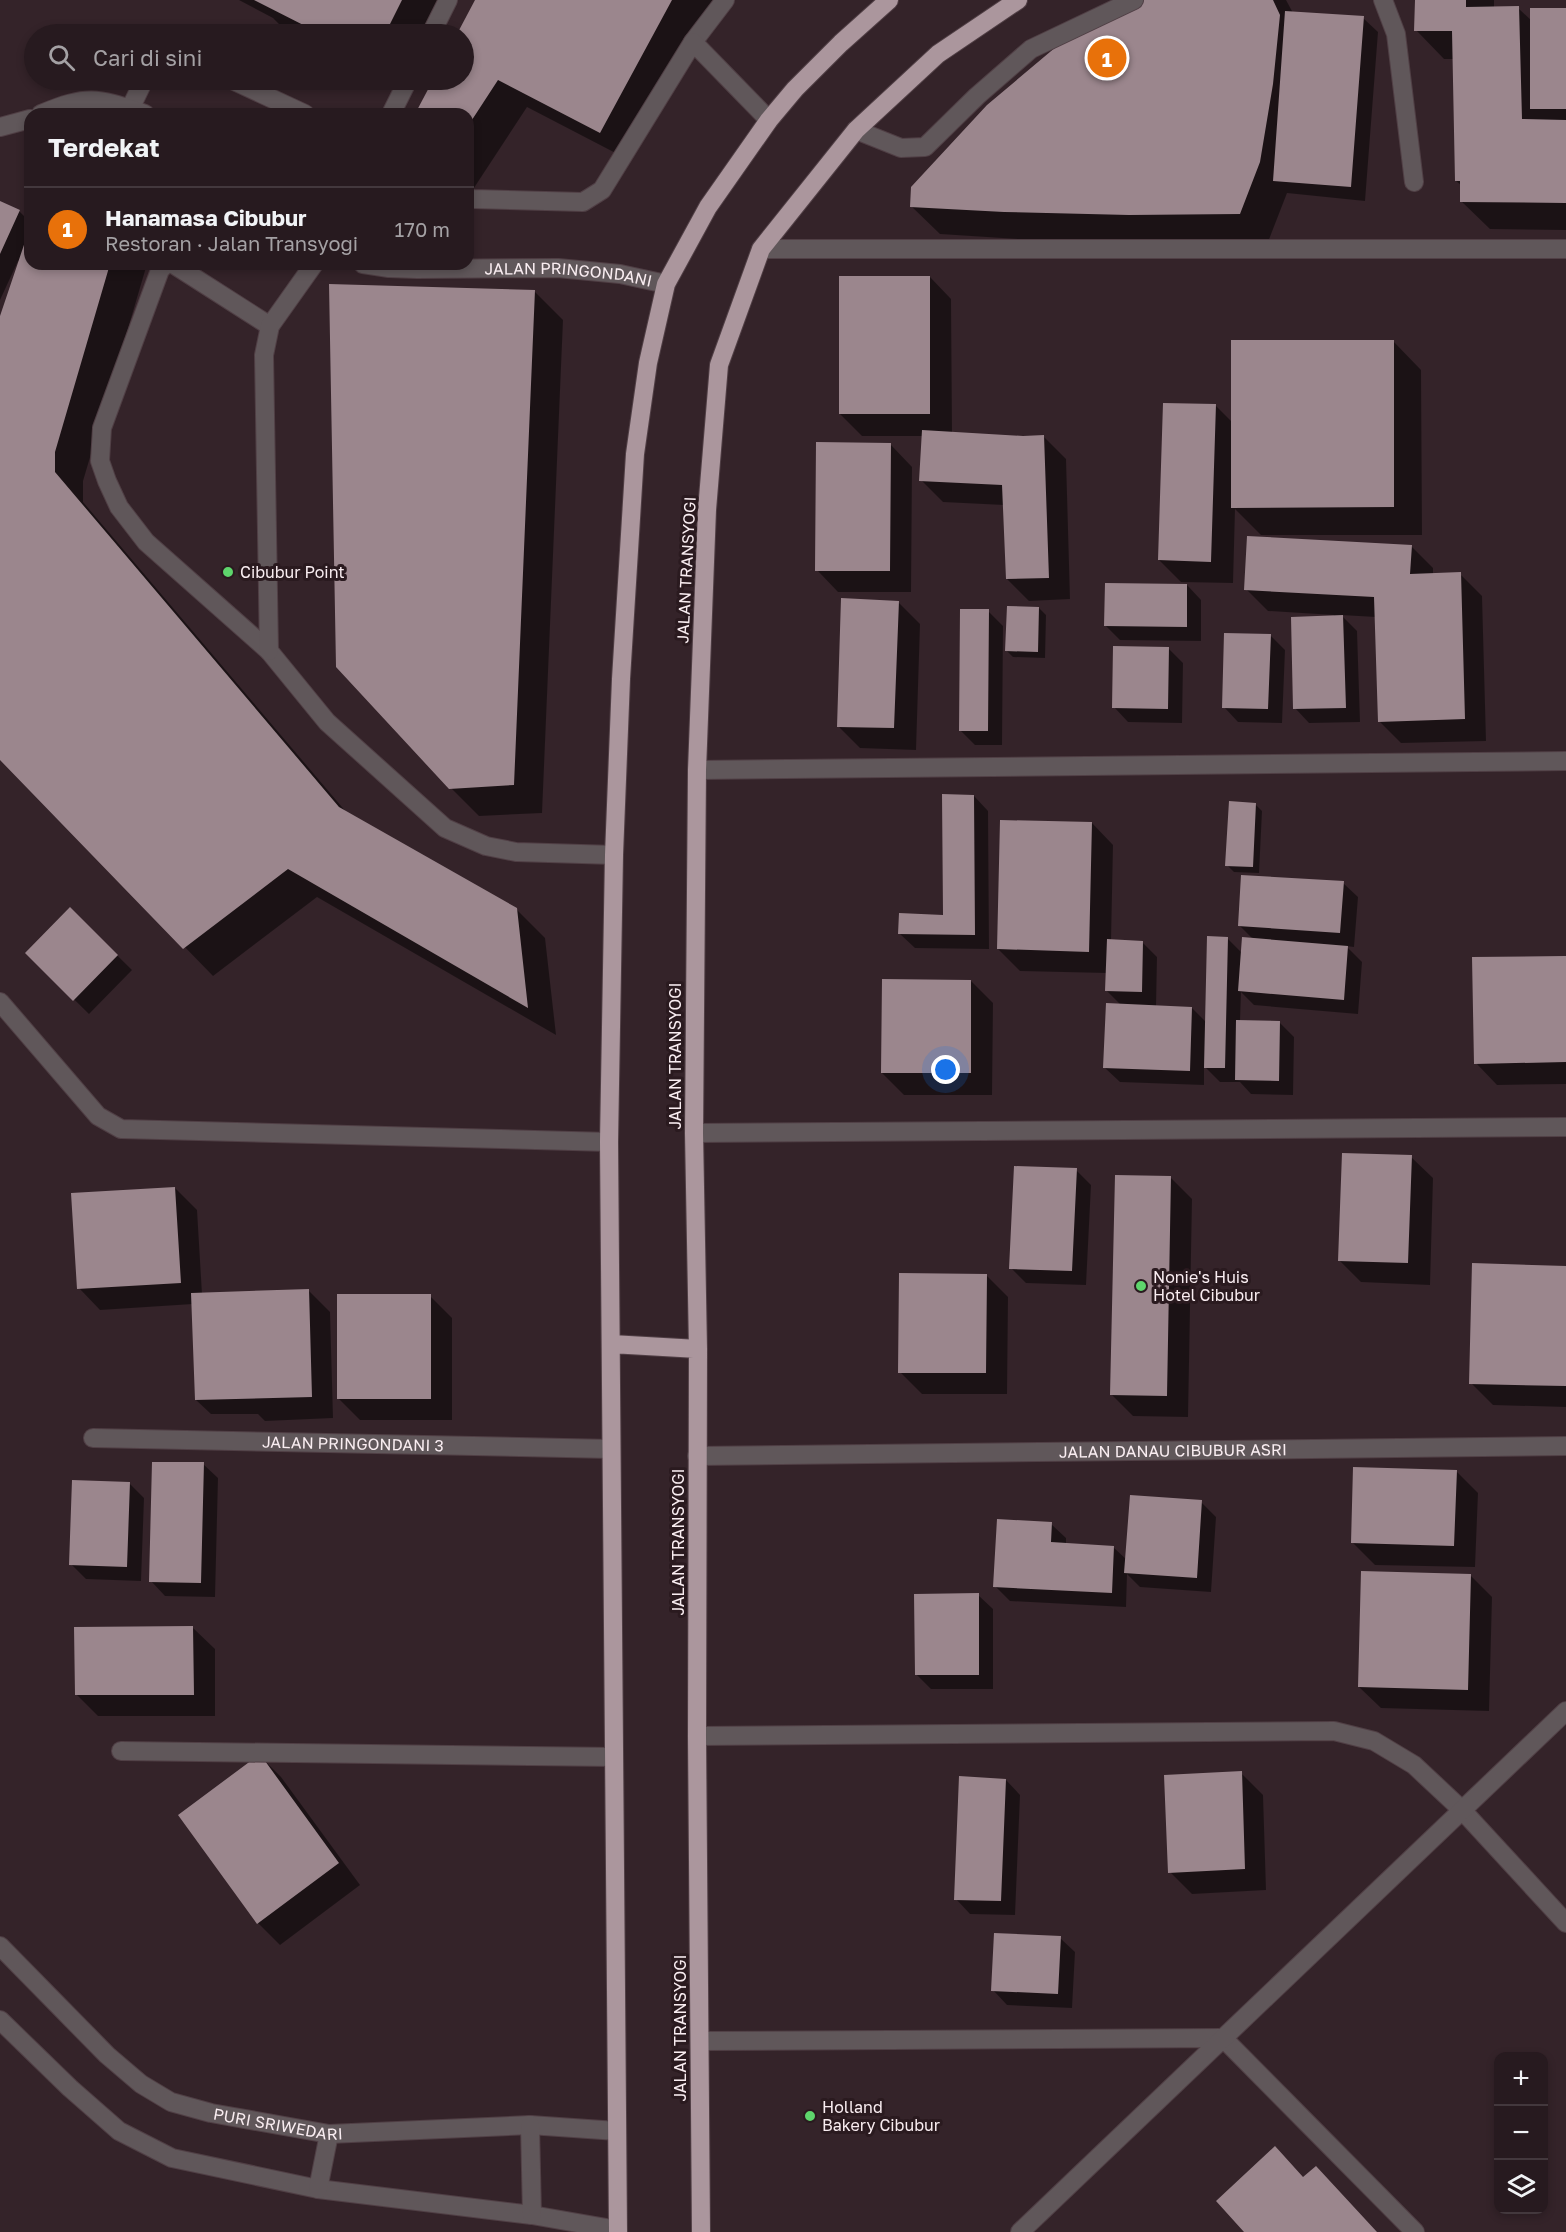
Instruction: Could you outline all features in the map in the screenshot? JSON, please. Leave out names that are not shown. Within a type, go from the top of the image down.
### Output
[{"type":"highway","points":[[618,2231],[609,1142],[614,855],[621,679],[635,454],[648,363],[666,284],[708,207],[769,120],[795,89],[889,0]]},
{"type":"highway","name":"JALAN TRANSYOGI","points":[[700,2232],[698,1349],[694,1133],[697,770],[707,510],[720,365],[761,249],[856,130],[938,54],[1018,0]]},
{"type":"highway","points":[[611,1344],[698,1349]]},
{"type":"street","points":[[436,24],[448,0]]},
{"type":"street","points":[[474,199],[583,201],[602,190],[693,42],[724,0]]},
{"type":"street","points":[[856,130],[901,148],[925,147],[977,96],[1031,49],[1134,0]]},
{"type":"street","points":[[1383,0],[1396,34],[1414,182]]},
{"type":"street","points":[[693,42],[769,120]]},
{"type":"street","points":[[139,108],[142,90]]},
{"type":"street","points":[[253,90],[292,108]]},
{"type":"street","points":[[394,108],[403,90]]},
{"type":"street","points":[[56,108],[68,103],[93,99],[124,108]]},
{"type":"street","points":[[0,127],[24,121]]},
{"type":"street","points":[[761,249],[1566,249]]},
{"type":"street","name":"JALAN PRINGONDANI","points":[[474,266],[558,268],[620,274],[666,284]]},
{"type":"street","points":[[160,270],[102,428],[100,461],[120,507],[146,542],[270,651],[327,722],[445,828],[486,846],[516,852],[546,854],[585,852],[614,855]]},
{"type":"street","points":[[182,270],[270,326]]},
{"type":"street","points":[[270,651],[264,355],[270,326],[310,270]]},
{"type":"street","points":[[697,770],[1566,761]]},
{"type":"street","points":[[0,1002],[98,1116],[121,1129],[609,1142]]},
{"type":"street","points":[[694,1133],[1566,1127]]},
{"type":"street","name":"JALAN PRINGONDANI 3","points":[[93,1438],[612,1449]]},
{"type":"street","name":"JALAN DANAU CIBUBUR ASRI","points":[[697,1456],[1566,1446]]},
{"type":"street","points":[[1020,2232],[1566,1711]]},
{"type":"street","points":[[698,1736],[1334,1731],[1374,1740],[1414,1765],[1462,1810],[1566,1923]]},
{"type":"street","points":[[121,1751],[614,1757]]},
{"type":"street","name":"PURI SRIWEDARI","points":[[0,1946],[107,2055],[141,2084],[171,2102],[211,2113],[329,2134],[530,2125],[618,2131]]},
{"type":"street","points":[[0,2020],[70,2088],[119,2131],[172,2158],[318,2189],[532,2215],[618,2231]]},
{"type":"street","points":[[700,2041],[1223,2038],[1415,2232]]},
{"type":"street","points":[[530,2125],[532,2215]]},
{"type":"street","points":[[318,2189],[329,2134]]},
{"type":"building","points":[[254,0],[402,0],[390,24],[301,24]]},
{"type":"building","points":[[475,0],[672,0],[600,133],[498,80],[474,117],[474,108],[418,108],[428,90],[474,90],[474,24],[462,24]]},
{"type":"building","points":[[1143,0],[1273,0],[1280,15],[1273,84],[1260,162],[1240,214],[1129,215],[910,207],[911,187],[987,105],[1069,36]]},
{"type":"building","points":[[1415,0],[1466,0],[1466,7],[1519,6],[1522,119],[1566,120],[1566,203],[1460,202],[1460,181],[1455,181],[1452,31],[1414,31]]},
{"type":"building","points":[[1530,8],[1566,8],[1566,109],[1530,109]]},
{"type":"building","points":[[1285,11],[1364,16],[1351,187],[1273,181]]},
{"type":"building","points":[[0,201],[20,210],[0,254]]},
{"type":"building","points":[[24,245],[24,270],[108,270],[55,452],[55,472],[339,807],[517,908],[528,1008],[288,869],[183,949],[0,760],[0,316]]},
{"type":"building","points":[[839,276],[930,276],[930,414],[839,414]]},
{"type":"building","points":[[329,284],[535,290],[514,785],[449,789],[336,667]]},
{"type":"building","points":[[1231,340],[1394,340],[1394,507],[1231,508]]},
{"type":"building","points":[[1163,403],[1216,404],[1211,562],[1158,560]]},
{"type":"building","points":[[922,430],[1023,436],[1044,435],[1049,578],[1006,579],[1002,485],[919,481]]},
{"type":"building","points":[[816,442],[891,443],[890,571],[815,571]]},
{"type":"building","points":[[1247,536],[1412,545],[1410,574],[1461,572],[1465,719],[1378,722],[1374,597],[1244,590]]},
{"type":"building","points":[[1105,583],[1187,584],[1187,627],[1104,626]]},
{"type":"building","points":[[841,598],[899,601],[894,728],[837,727]]},
{"type":"building","points":[[1007,606],[1039,607],[1038,652],[1005,651]]},
{"type":"building","points":[[960,609],[989,609],[988,731],[959,731]]},
{"type":"building","points":[[1343,615],[1346,708],[1293,709],[1291,617]]},
{"type":"building","points":[[1224,633],[1271,634],[1268,709],[1222,708]]},
{"type":"building","points":[[1113,646],[1169,647],[1168,709],[1112,708]]},
{"type":"building","points":[[942,794],[974,795],[975,935],[898,934],[899,913],[943,915]]},
{"type":"building","points":[[1229,801],[1256,803],[1253,867],[1225,866]]},
{"type":"building","points":[[1000,820],[1092,822],[1089,952],[997,949]]},
{"type":"building","points":[[1241,875],[1344,881],[1340,933],[1238,926]]},
{"type":"building","points":[[70,907],[118,955],[73,1001],[25,953]]},
{"type":"building","points":[[1207,936],[1228,937],[1225,1068],[1204,1068]]},
{"type":"building","points":[[1242,937],[1348,946],[1344,1000],[1238,991]]},
{"type":"building","points":[[1107,939],[1143,941],[1142,992],[1105,991]]},
{"type":"building","points":[[1566,956],[1566,1062],[1474,1064],[1472,957]]},
{"type":"building","points":[[882,979],[971,980],[971,1073],[881,1073]]},
{"type":"building","points":[[1106,1003],[1192,1007],[1190,1071],[1103,1068]]},
{"type":"building","points":[[1236,1020],[1280,1021],[1279,1081],[1235,1080]]},
{"type":"building","points":[[1342,1153],[1412,1155],[1408,1263],[1338,1261]]},
{"type":"building","points":[[1014,1166],[1077,1168],[1072,1271],[1009,1269]]},
{"type":"building","points":[[1115,1175],[1171,1176],[1167,1396],[1110,1395]]},
{"type":"building","points":[[175,1187],[181,1283],[77,1289],[71,1193]]},
{"type":"building","points":[[1472,1263],[1566,1266],[1566,1386],[1469,1384]]},
{"type":"building","points":[[899,1273],[987,1274],[986,1373],[898,1373]]},
{"type":"building","points":[[309,1289],[312,1397],[195,1400],[191,1293]]},
{"type":"building","points":[[337,1294],[431,1294],[431,1399],[337,1399]]},
{"type":"building","points":[[152,1462],[204,1462],[201,1583],[149,1582]]},
{"type":"building","points":[[1353,1467],[1457,1470],[1454,1546],[1351,1543]]},
{"type":"building","points":[[72,1480],[130,1482],[127,1567],[69,1565]]},
{"type":"building","points":[[1130,1495],[1202,1500],[1197,1578],[1124,1573]]},
{"type":"building","points":[[997,1519],[1052,1522],[1051,1542],[1114,1546],[1112,1593],[993,1587]]},
{"type":"building","points":[[1361,1571],[1471,1574],[1468,1690],[1358,1687]]},
{"type":"building","points":[[979,1593],[979,1675],[915,1675],[914,1594]]},
{"type":"building","points":[[193,1626],[194,1695],[75,1695],[74,1627]]},
{"type":"building","points":[[260,1754],[339,1863],[257,1924],[178,1815]]},
{"type":"building","points":[[1242,1771],[1245,1869],[1168,1873],[1164,1775]]},
{"type":"building","points":[[959,1776],[1006,1779],[1001,1901],[954,1900]]},
{"type":"building","points":[[994,1933],[1061,1936],[1058,1994],[991,1991]]},
{"type":"building","points":[[1275,2146],[1303,2177],[1316,2166],[1377,2232],[1244,2232],[1216,2201]]},
{"type":"place","name":"Hanamasa Cibubur","points":[[1107,58]]},
{"type":"place","name":"Cibubur Point","points":[[228,572]]},
{"type":"place","name":"Nonie's Huis Hotel Cibubur","points":[[1141,1286]]},
{"type":"place","name":"Holland Bakery Cibubur","points":[[810,2116]]}]
